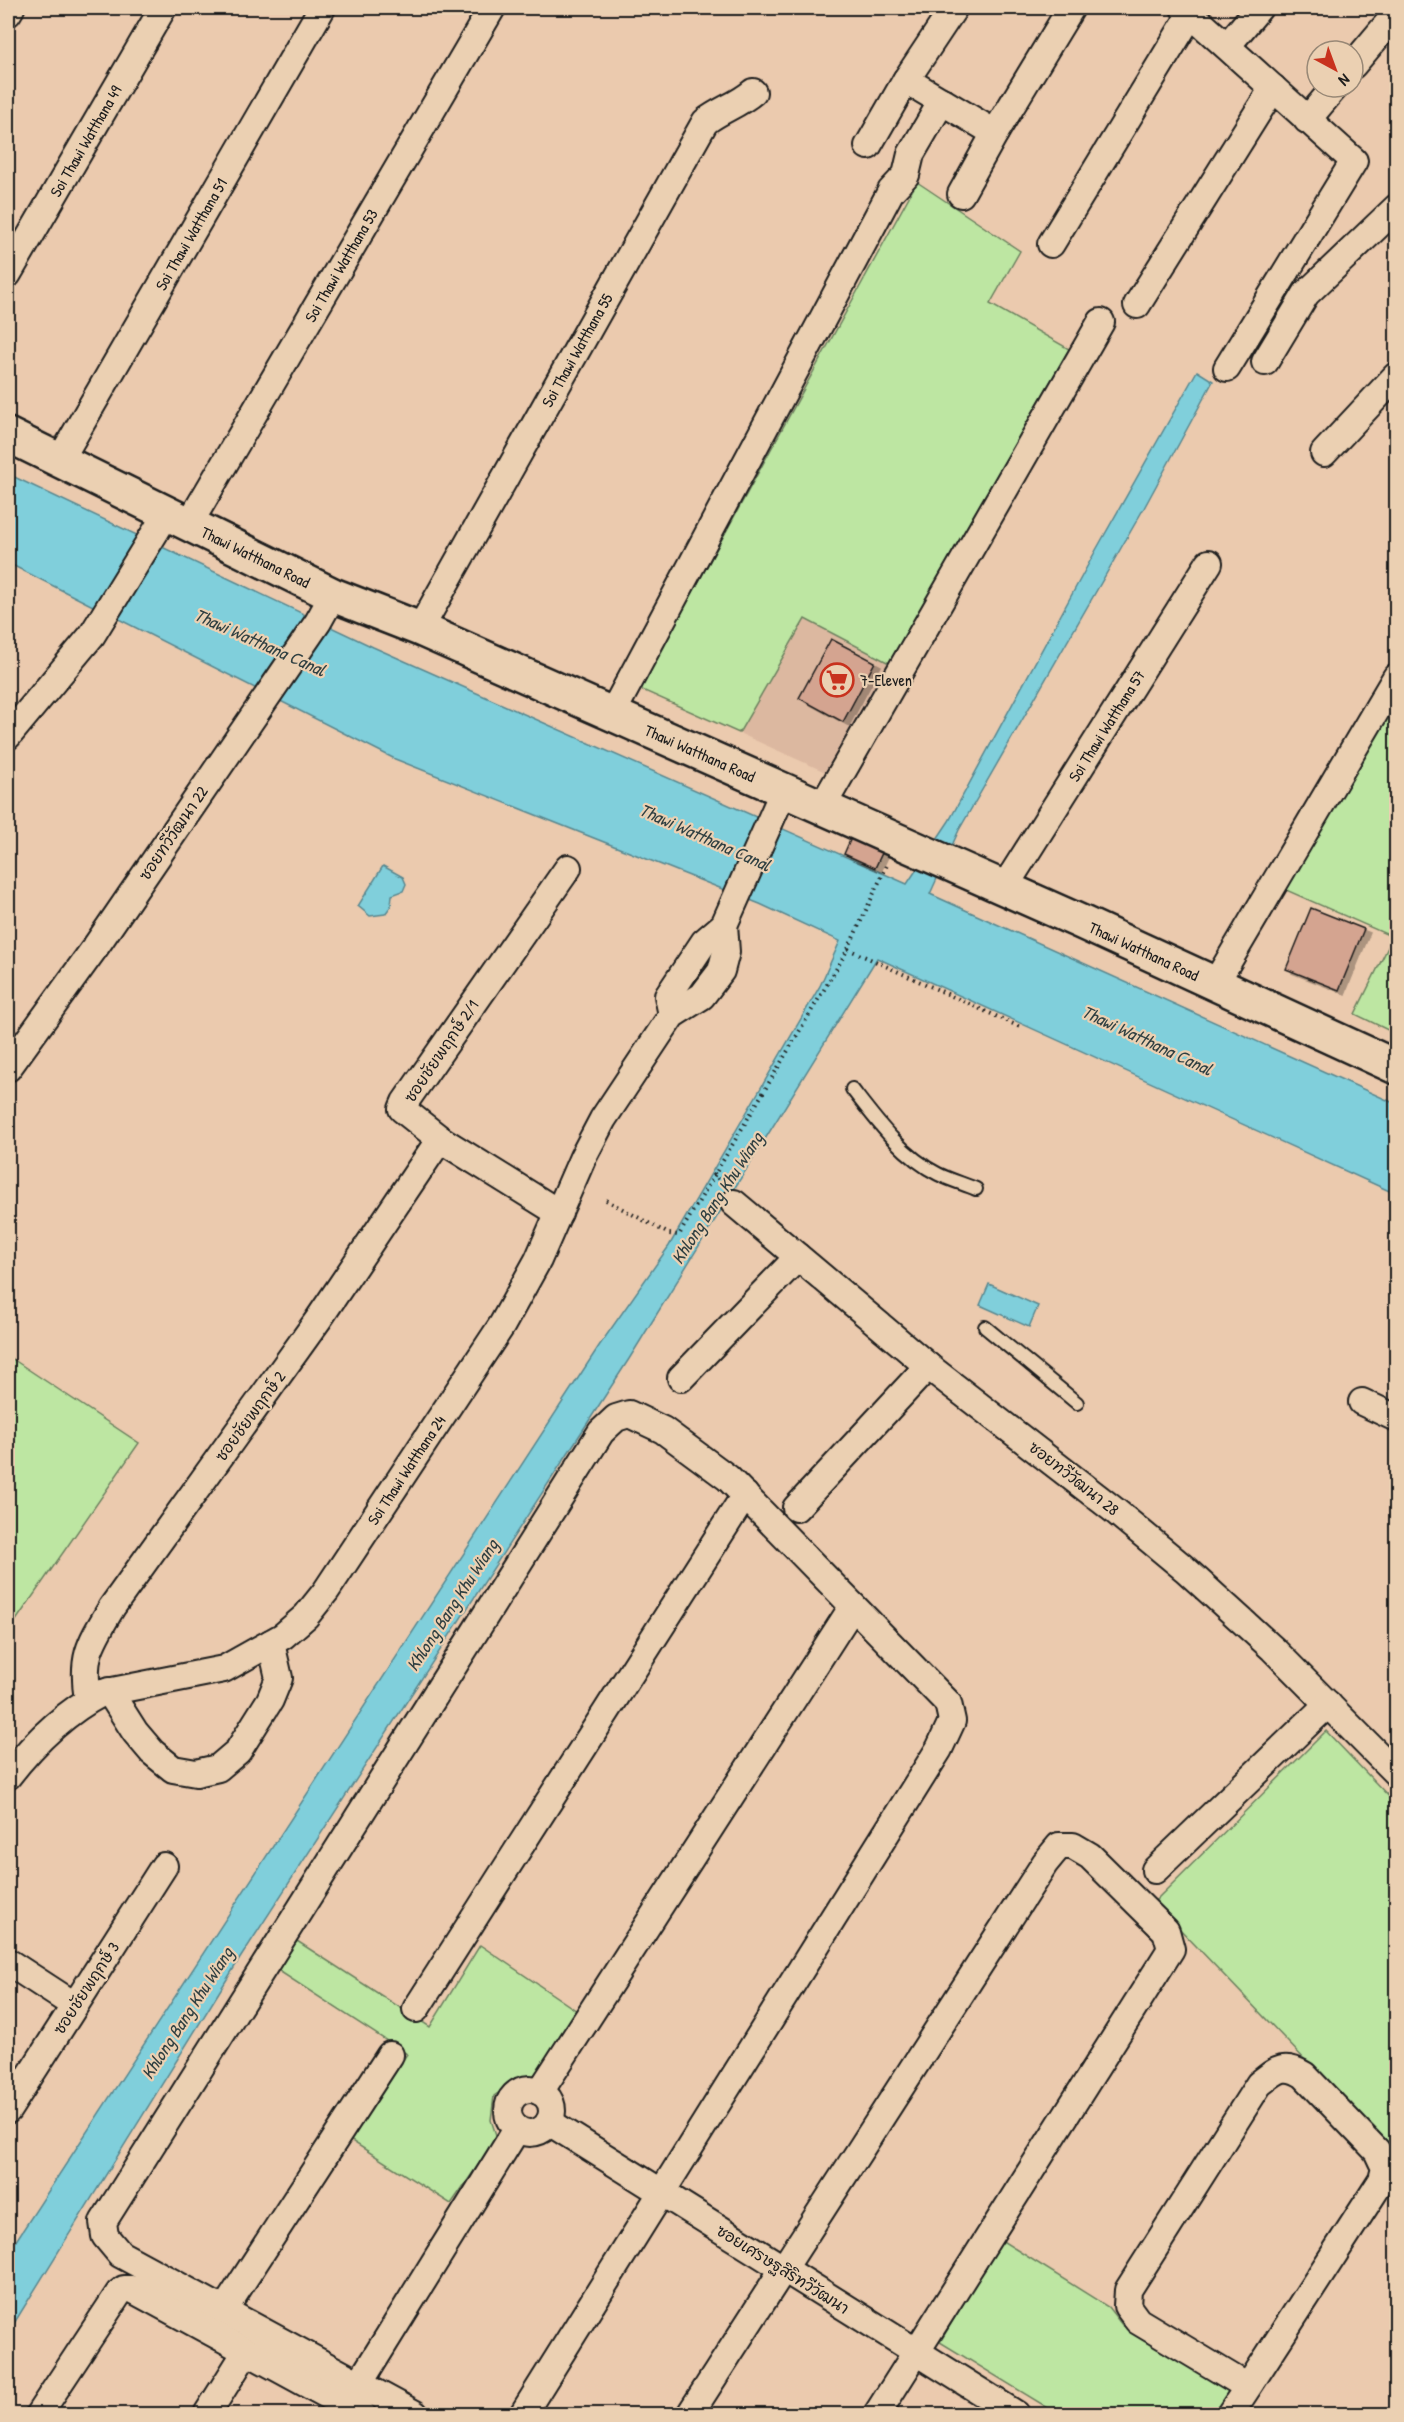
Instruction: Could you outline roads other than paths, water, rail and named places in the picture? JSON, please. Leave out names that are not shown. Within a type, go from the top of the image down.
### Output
[{"type":"main road","name":"Thawi Watthana Road","points":[[8,435],[60,460],[169,525],[326,608],[420,628],[1004,888],[1396,1067]]},
{"type":"street","points":[[8,13],[11,8]]},
{"type":"street","name":"Soi Thawi Watthana 49","points":[[8,274],[163,8]]},
{"type":"street","name":"Soi Thawi Watthana 51","points":[[60,460],[322,8]]},
{"type":"street","name":"Soi Thawi Watthana 53","points":[[8,736],[92,634],[169,525],[492,8]]},
{"type":"street","points":[[868,146],[906,81],[954,8]]},
{"type":"street","points":[[961,194],[1071,8]]},
{"type":"street","points":[[1227,46],[1260,8]]},
{"type":"street","points":[[1051,244],[1188,11],[1354,161],[1227,368]]},
{"type":"street","points":[[1365,51],[1396,14]]},
{"type":"street","points":[[906,81],[995,133]]},
{"type":"street","points":[[1137,305],[1273,88]]},
{"type":"street","name":"Soi Thawi Watthana 55","points":[[420,628],[705,122],[741,102],[753,92]]},
{"type":"street","points":[[1307,120],[1325,99]]},
{"type":"street","points":[[612,714],[891,191],[895,168],[911,154],[942,101]]},
{"type":"street","points":[[1265,363],[1306,294],[1396,208]]},
{"type":"street","points":[[822,807],[1101,322]]},
{"type":"street","points":[[1324,453],[1396,376]]},
{"type":"street","name":"Soi Thawi Watthana 57","points":[[1004,888],[1209,563]]},
{"type":"street","name":"ซอยทวีวัฒนา 22","points":[[8,1068],[94,949],[326,608]]},
{"type":"street","points":[[1215,984],[1396,677]]},
{"type":"street","name":"Soi Thawi Watthana 24","points":[[8,1776],[23,1757],[60,1722],[99,1696],[224,1669],[271,1642],[306,1616],[326,1591],[502,1326],[538,1260],[603,1119],[672,1016],[668,996],[704,942],[729,914],[784,790]]},
{"type":"street","name":"ซอยชัยพฤกษ์ 2/1","points":[[559,1213],[440,1139],[402,1110],[405,1102],[568,868]]},
{"type":"street","name":"ซอยชัยพฤกษ์ 2","points":[[99,1696],[85,1679],[85,1662],[92,1640],[112,1607],[318,1320],[440,1139]]},
{"type":"street","name":"ซอยทวีวัฒนา 28","points":[[734,1203],[928,1366],[1114,1510],[1185,1569],[1273,1649],[1396,1773]]},
{"type":"street","points":[[681,1378],[798,1257]]},
{"type":"street","points":[[796,1508],[928,1366]]},
{"type":"street","points":[[1362,1402],[1396,1418]]},
{"type":"street","points":[[415,2415],[120,2254],[105,2236],[103,2222],[601,1432],[616,1418],[629,1413],[663,1430],[728,1478],[948,1703],[952,1721],[939,1749],[523,2415]]},
{"type":"street","points":[[416,2008],[745,1495]]},
{"type":"street","points":[[540,2092],[853,1606]]},
{"type":"street","points":[[99,1696],[152,1752],[173,1769],[196,1773],[218,1768],[238,1751],[270,1700],[279,1678],[271,1642]]},
{"type":"street","points":[[1155,1870],[1328,1704]]},
{"type":"street","points":[[690,2415],[1045,1863],[1059,1846],[1073,1846],[1090,1856],[1166,1931],[1171,1949],[877,2415]]},
{"type":"street","name":"ซอยชัยพฤกษ์ 3","points":[[8,2110],[164,1866]]},
{"type":"street","points":[[8,1962],[75,2005]]},
{"type":"street","points":[[224,2310],[390,2055]]},
{"type":"street","points":[[1230,2415],[1382,2180],[1385,2168],[1377,2151],[1304,2074],[1292,2068],[1277,2070],[1259,2085],[1128,2290],[1127,2306],[1138,2321],[1248,2387]]},
{"type":"street","points":[[526,2090],[540,2092],[550,2102],[552,2109],[549,2122],[538,2132],[531,2133],[517,2129],[509,2117],[514,2097],[526,2090]]},
{"type":"street","name":"ซอยเศรษฐสิริทวีวัฒนา","points":[[549,2122],[1016,2415]]},
{"type":"street","points":[[359,2384],[517,2129]]},
{"type":"street","points":[[39,2415],[119,2293],[124,2289],[136,2290],[363,2415]]},
{"type":"street","points":[[207,2415],[246,2352]]},
{"type":"lane","points":[[852,1089],[883,1129],[905,1150],[936,1173],[976,1190]]},
{"type":"lane","points":[[985,1327],[1077,1403]]},
{"type":"water","points":[[1197,371],[1213,381],[1144,508],[959,830],[930,894],[1396,1104],[1396,1194],[877,958],[629,1359],[237,1963],[8,2333],[8,2253],[599,1346],[669,1246],[820,986],[840,941],[760,904],[395,759],[8,563],[8,474],[373,647],[907,884],[949,821],[1096,550]]},
{"type":"water","points":[[383,866],[403,877],[406,884],[403,891],[392,895],[391,906],[385,914],[370,916],[358,906]]},
{"type":"water","points":[[989,1284],[1038,1306],[1029,1327],[980,1305]]},
{"type":"place","name":"7-Eleven","points":[[837,680]]},
{"type":"water label","name":"Thawi Watthana Canal","points":[[260,642]]},
{"type":"water label","name":"Thawi Watthana Canal","points":[[705,837]]},
{"type":"water label","name":"Thawi Watthana Canal","points":[[1147,1040]]},
{"type":"water label","name":"Khlong Bang Khu Wiang","points":[[717,1198]]},
{"type":"water label","name":"Khlong Bang Khu Wiang","points":[[452,1605]]},
{"type":"water label","name":"Khlong Bang Khu Wiang","points":[[187,2013]]}]
